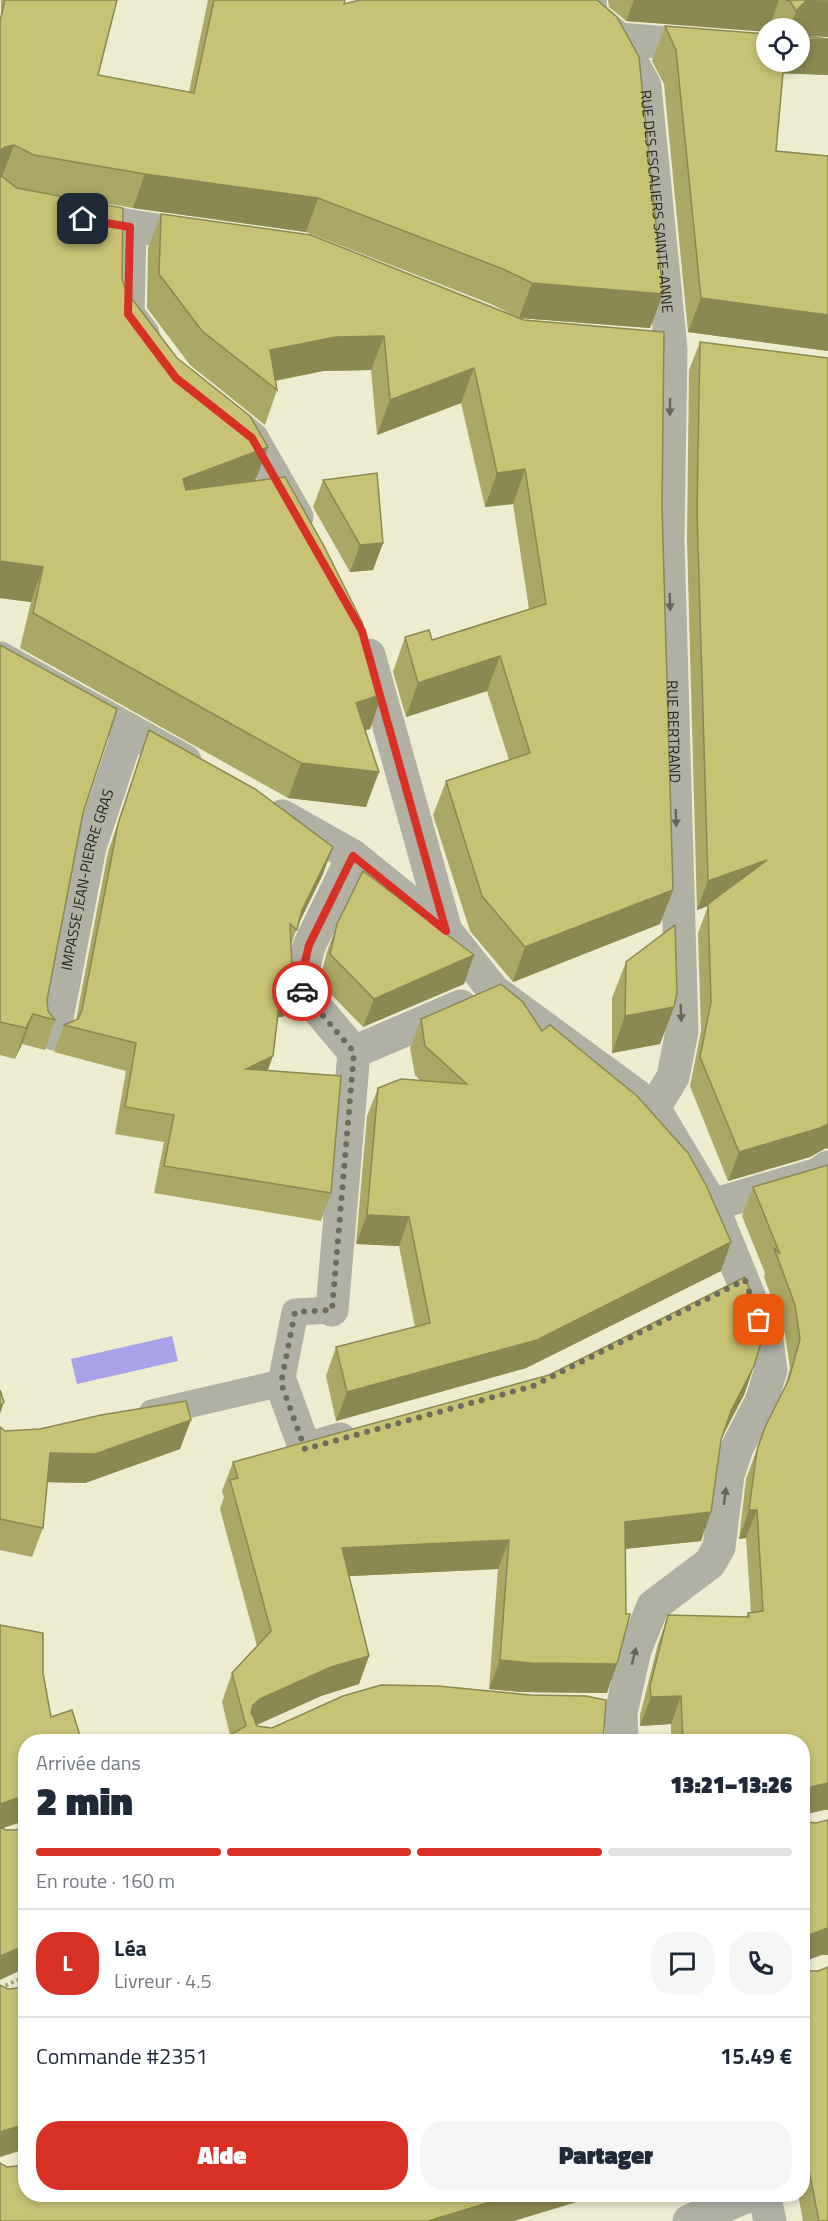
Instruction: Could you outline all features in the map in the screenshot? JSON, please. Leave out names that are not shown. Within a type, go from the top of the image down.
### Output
[{"type":"street","name":"RUE DES ESCALIERS SAINTE-ANNE","points":[[590,0],[591,16],[619,39],[645,86],[671,349]]},
{"type":"street","points":[[619,39],[756,50]]},
{"type":"street","points":[[0,198],[14,207],[234,242]]},
{"type":"street","points":[[130,227],[128,314],[162,360]]},
{"type":"street","points":[[638,346],[705,354]]},
{"type":"street","name":"RUE BERTRAND","points":[[654,1108],[673,1077],[682,1031],[668,540],[671,349]]},
{"type":"street","points":[[210,404],[252,438],[310,539]]},
{"type":"street","points":[[362,631],[446,931]]},
{"type":"street","points":[[0,658],[210,776]]},
{"type":"street","name":"IMPASSE JEAN-PIERRE GRAS","points":[[54,1034],[90,848],[129,730]]},
{"type":"street","points":[[251,798],[353,856],[446,931],[494,992],[654,1108],[712,1205],[745,1280],[767,1340],[771,1370],[761,1402],[737,1448],[728,1475],[719,1547],[710,1563],[653,1606],[635,1650],[621,1727],[586,1709]]},
{"type":"street","points":[[332,1310],[354,1052],[299,987],[309,945],[353,856]]},
{"type":"street","points":[[354,1052],[494,992]]},
{"type":"street","points":[[712,1205],[818,1174],[828,1167]]},
{"type":"street","points":[[713,1296],[745,1280]]},
{"type":"street","points":[[281,1383],[305,1449],[373,1430]]},
{"type":"street","points":[[689,2221],[734,2202]]},
{"type":"street","points":[[766,2202],[770,2221]]},
{"type":"lane","points":[[131,1418],[281,1383],[295,1312],[332,1310]]},
{"type":"path","points":[[0,1988],[18,1980]]},
{"type":"shaded area","points":[[172,1336],[178,1361],[77,1384],[71,1359]]},
{"type":"building","points":[[5,0],[117,0],[98,75],[194,93],[214,0],[345,0],[344,4],[360,0],[597,0],[617,17],[639,57],[663,294],[532,283],[503,269],[318,198],[145,174],[34,155],[14,145],[0,151],[0,21]]},
{"type":"building","points":[[786,0],[828,0],[828,2],[806,1],[796,11],[790,1]]},
{"type":"building","points":[[665,26],[756,33],[756,72],[783,72],[776,151],[828,156],[828,315],[701,298],[676,50]]},
{"type":"building","points":[[810,37],[828,39],[810,39]]},
{"type":"building","points":[[0,175],[17,188],[123,208],[122,279],[126,291],[177,358],[250,416],[268,447],[183,479],[186,490],[285,477],[324,546],[362,622],[382,694],[356,703],[379,772],[301,763],[33,613],[43,567],[0,561]]},
{"type":"building","points":[[161,214],[311,235],[524,320],[664,332],[662,506],[673,890],[525,947],[482,896],[446,781],[530,753],[500,656],[418,683],[405,637],[429,630],[432,640],[546,604],[525,469],[497,473],[474,368],[390,400],[384,336],[336,337],[270,350],[277,390],[202,331],[159,274]]},
{"type":"building","points":[[700,342],[828,358],[828,1124],[739,1152],[700,1057],[711,1002],[708,904],[767,860],[708,881],[697,511]]},
{"type":"building","points":[[377,473],[383,543],[360,545],[323,480]]},
{"type":"building","points":[[0,645],[117,709],[83,813],[47,1000],[48,1011],[55,1020],[33,1014],[26,1028],[0,1022]]},
{"type":"building","points":[[149,730],[255,789],[333,847],[302,910],[297,930],[290,924],[293,990],[281,989],[273,1056],[246,1069],[341,1076],[331,1193],[164,1166],[174,1115],[125,1107],[136,1043],[64,1025],[78,1019],[82,1010],[118,824]]},
{"type":"building","points":[[363,871],[474,955],[374,999],[330,954],[337,924]]},
{"type":"building","points":[[675,925],[677,993],[674,1007],[625,1016],[626,962]]},
{"type":"building","points":[[501,984],[523,1002],[542,1031],[550,1025],[637,1096],[688,1153],[706,1185],[731,1242],[537,1340],[347,1392],[336,1347],[430,1323],[409,1217],[367,1215],[378,1088],[401,1079],[467,1084],[425,1046],[421,1019]]},
{"type":"building","points":[[828,1165],[828,1783],[810,1787],[810,1734],[683,1734],[681,1696],[651,1697],[650,1686],[668,1615],[749,1617],[748,1613],[763,1611],[757,1510],[749,1510],[757,1450],[765,1427],[789,1379],[800,1339],[795,1305],[774,1248],[780,1254],[753,1187]]},
{"type":"building","points":[[745,1277],[759,1316],[762,1340],[754,1366],[731,1411],[721,1440],[711,1512],[625,1522],[626,1614],[630,1614],[617,1664],[531,1663],[500,1660],[509,1540],[342,1548],[369,1656],[331,1667],[260,1699],[253,1705],[251,1712],[257,1726],[272,1728],[343,1696],[381,1685],[438,1686],[530,1695],[586,1696],[606,1700],[604,1734],[232,1734],[246,1726],[232,1673],[271,1631],[230,1480],[238,1478],[233,1462],[549,1375]]},
{"type":"building","points":[[0,1390],[4,1402],[0,1406]]},
{"type":"building","points":[[186,1401],[191,1420],[95,1454],[50,1453],[43,1528],[0,1519],[0,1427],[5,1431],[40,1429],[101,1415]]},
{"type":"building","points":[[0,1625],[43,1633],[43,1673],[51,1717],[72,1710],[80,1734],[18,1734],[18,1798],[0,1804]]},
{"type":"building","points":[[828,1820],[828,1928],[810,1935],[810,1822]]},
{"type":"building","points":[[0,1827],[6,1830],[18,1829],[18,1948],[0,1956]]},
{"type":"building","points":[[828,1967],[828,2221],[819,2221],[810,2176],[810,1971]]},
{"type":"building","points":[[0,1985],[8,1989],[17,1988],[18,2126],[0,2133]]},
{"type":"building","points":[[0,2163],[7,2167],[17,2166],[18,2202],[491,2202],[428,2221],[0,2221]]},
{"type":"way so far","points":[[302,991],[354,1052],[332,1310],[295,1312],[281,1383],[305,1449],[533,1386],[745,1280],[759,1320]]},
{"type":"route","points":[[83,219],[130,227],[128,314],[176,378],[252,438],[362,631],[446,931],[353,856],[309,945],[299,987],[302,991]]}]
